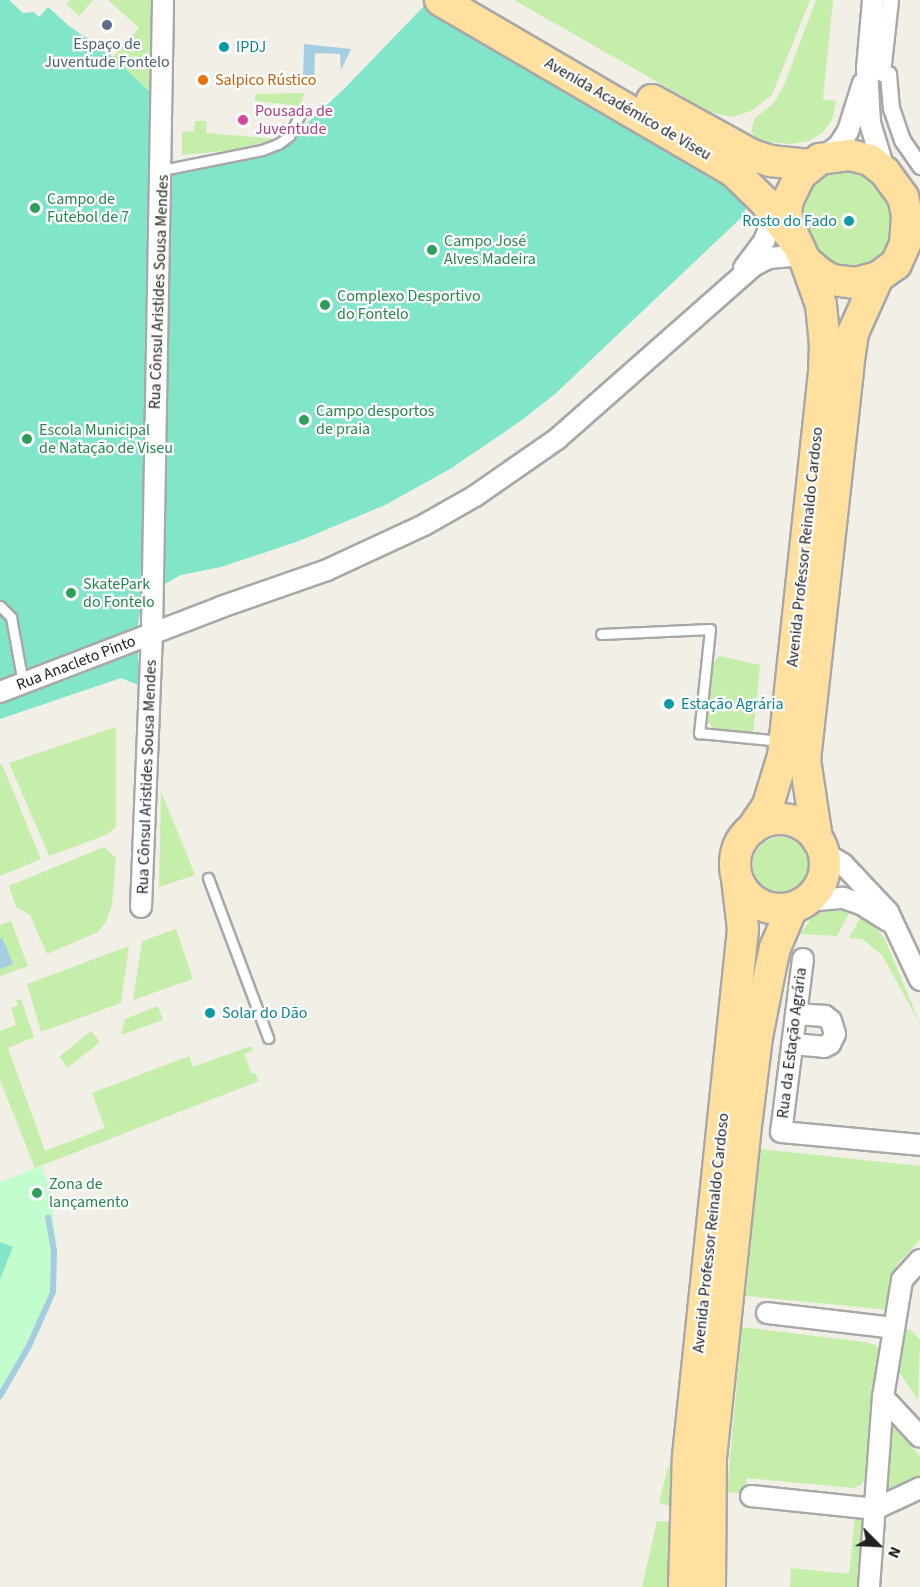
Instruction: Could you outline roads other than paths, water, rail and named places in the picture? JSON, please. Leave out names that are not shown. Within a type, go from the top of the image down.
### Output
[{"type":"main road","name":"Avenida Académico de Viseu","points":[[440,0],[724,165],[750,184],[769,220],[801,253]]},
{"type":"main road","name":"Avenida Académico de Viseu","points":[[480,0],[737,148],[770,161],[808,170]]},
{"type":"main road","points":[[920,205],[861,156],[841,155],[808,170],[786,212],[801,253],[821,274],[844,283],[868,281],[920,263]]},
{"type":"main road","points":[[883,274],[901,255],[907,233],[906,205],[889,177]]},
{"type":"main road","name":"Avenida Professor Reinaldo Cardoso","points":[[752,830],[767,807],[775,786],[784,741],[825,345],[821,305],[801,253]]},
{"type":"main road","name":"Avenida Professor Reinaldo Cardoso","points":[[820,846],[807,782],[806,748],[850,356],[854,333],[883,274]]},
{"type":"main road","points":[[783,819],[804,826],[820,846],[823,877],[817,891],[799,905],[774,909],[758,904],[746,893],[737,879],[735,868],[738,849],[752,830],[763,823],[783,819]]},
{"type":"main road","name":"Avenida Professor Reinaldo Cardoso","points":[[684,1587],[688,1456],[743,929],[737,879]]},
{"type":"main road","name":"Avenida Professor Reinaldo Cardoso","points":[[710,1587],[711,1458],[757,1037],[775,948],[799,905]]},
{"type":"street","name":"Rua Cônsul Aristides Sousa Mendes","points":[[141,907],[152,633],[162,170],[163,0]]},
{"type":"street","points":[[873,0],[867,69],[870,123],[889,177]]},
{"type":"street","points":[[890,0],[882,73],[888,74],[891,108],[902,140],[920,166]]},
{"type":"street","points":[[738,277],[769,220],[808,170],[839,145],[848,131],[867,69]]},
{"type":"street","points":[[738,277],[760,260],[801,253]]},
{"type":"street","name":"Rua Anacleto Pinto","points":[[0,692],[375,550],[475,496],[557,439],[684,328],[738,277]]},
{"type":"street","points":[[820,846],[843,864],[888,912],[920,980]]},
{"type":"street","points":[[799,905],[843,898],[876,912],[897,928]]},
{"type":"street","name":"Rua da Estação Agrária","points":[[803,959],[781,1132],[920,1145]]},
{"type":"street","points":[[792,1044],[824,1047],[830,1044],[835,1034],[831,1021],[825,1016],[796,1014]]},
{"type":"street","points":[[869,1587],[883,1397],[902,1280],[920,1260]]},
{"type":"street","points":[[767,1313],[894,1328]]},
{"type":"street","points":[[883,1397],[920,1437]]},
{"type":"street","points":[[751,1496],[875,1509],[920,1488]]},
{"type":"lane","points":[[162,170],[278,144],[289,136],[300,114]]},
{"type":"lane","points":[[0,606],[11,617],[23,683]]},
{"type":"lane","points":[[601,634],[710,629],[699,733],[784,741]]},
{"type":"lane","points":[[208,878],[268,1038]]},
{"type":"water","points":[[304,44],[351,49],[341,70],[340,54],[315,53],[314,81],[303,80]]},
{"type":"water","points":[[2,937],[13,964],[0,969],[0,938]]},
{"type":"waterway","points":[[0,1396],[29,1346],[53,1292],[54,1251],[48,1218]]},
{"type":"place","name":"Espaço de Juventude Fontelo","points":[[107,25]]},
{"type":"place","name":"IPDJ","points":[[224,47]]},
{"type":"place","name":"Salpico Rústico","points":[[203,80]]},
{"type":"place","name":"Pousada de Juventude","points":[[243,120]]},
{"type":"place","name":"Campo de Futebol de 7","points":[[35,208]]},
{"type":"place","name":"Rosto do Fado","points":[[849,221]]},
{"type":"place","name":"Campo José Alves Madeira","points":[[432,250]]},
{"type":"place","name":"Complexo Desportivo do Fontelo","points":[[325,305]]},
{"type":"place","name":"Campo desportos de praia","points":[[304,420]]},
{"type":"place","name":"Escola Municipal de Natação de Viseu","points":[[27,439]]},
{"type":"place","name":"SkatePark do Fontelo","points":[[71,593]]},
{"type":"place","name":"Estação Agrária","points":[[669,704]]},
{"type":"place","name":"Solar do Dão","points":[[210,1013]]},
{"type":"place","name":"Zona de lançamento","points":[[37,1193]]}]
